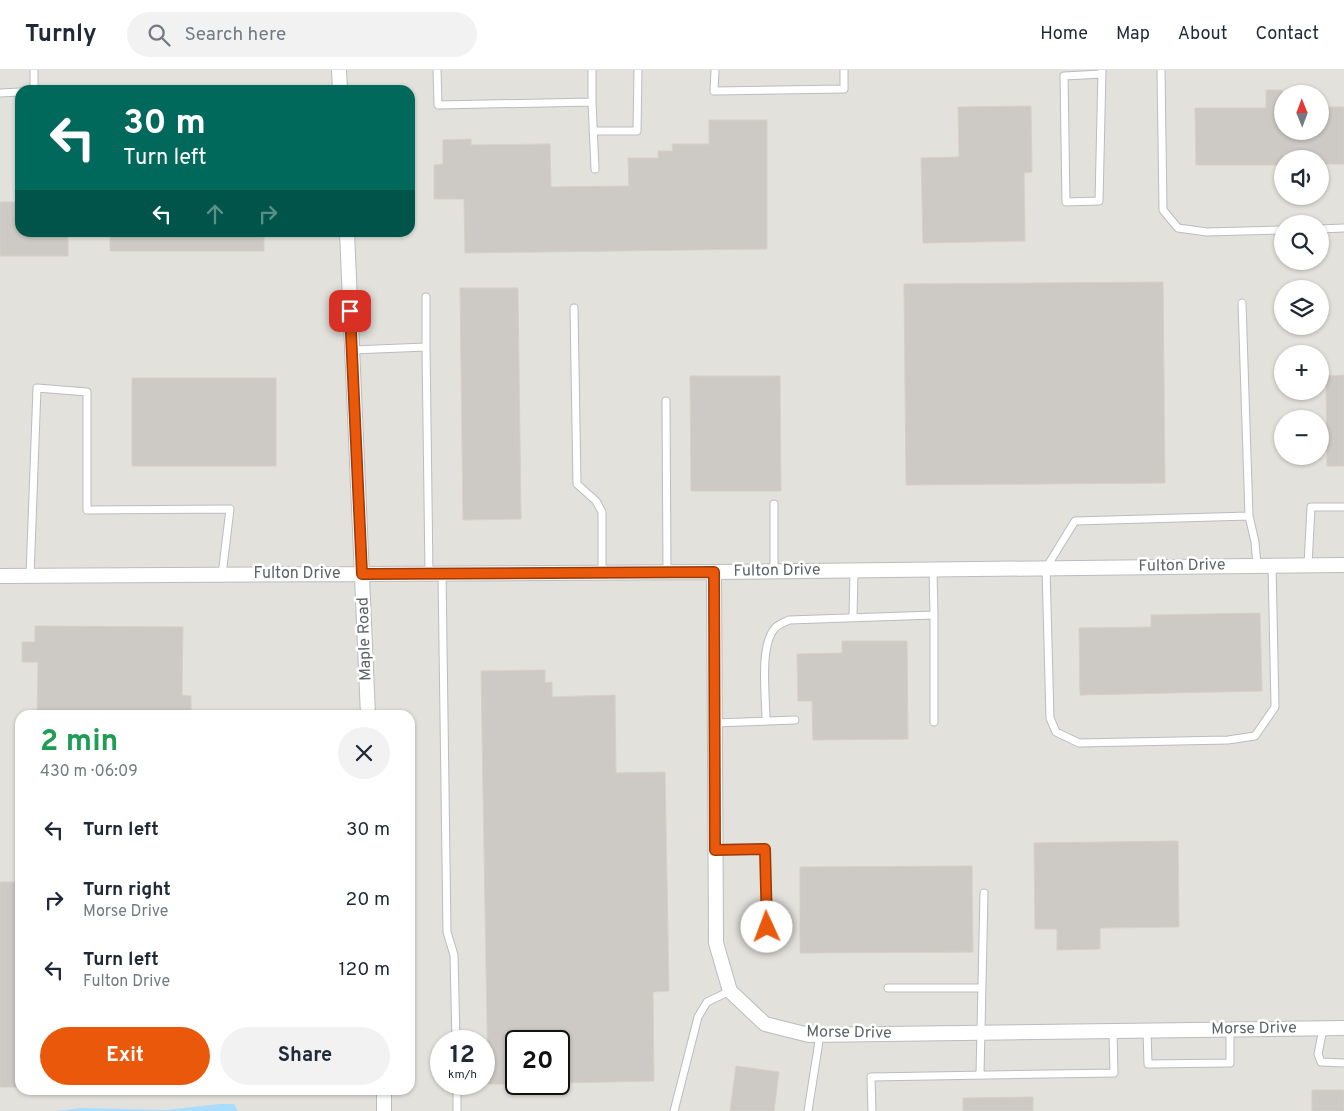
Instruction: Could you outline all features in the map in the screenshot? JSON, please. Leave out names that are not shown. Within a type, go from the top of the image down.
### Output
[{"type":"street","points":[[340,70],[340,85]]},
{"type":"street","name":"Maple Road","points":[[347,237],[368,710]]},
{"type":"street","name":"Fulton Drive","points":[[0,576],[714,572],[1344,564]]},
{"type":"street","points":[[714,572],[716,943],[730,991]]},
{"type":"street","name":"Morse Drive","points":[[730,991],[765,1024],[809,1035],[1344,1028]]},
{"type":"street","points":[[384,1095],[384,1111]]},
{"type":"lane","points":[[34,70],[34,85]]},
{"type":"lane","points":[[436,70],[438,105],[592,102],[592,105]]},
{"type":"lane","points":[[592,70],[595,169]]},
{"type":"lane","points":[[593,131],[637,131],[638,70]]},
{"type":"lane","points":[[715,70],[714,91],[844,89],[844,70]]},
{"type":"lane","points":[[1161,70],[1163,210],[1178,228],[1207,232],[1274,230]]},
{"type":"lane","points":[[1102,72],[1099,201],[1066,202],[1064,76],[1102,72]]},
{"type":"lane","points":[[0,92],[15,92]]},
{"type":"lane","points":[[1329,229],[1344,228]]},
{"type":"lane","points":[[426,297],[426,346],[447,932],[454,955],[456,1030]]},
{"type":"lane","points":[[1242,303],[1249,516],[1255,542],[1257,566]]},
{"type":"lane","points":[[574,308],[577,484],[596,501],[602,512],[602,573]]},
{"type":"lane","points":[[352,350],[426,346]]},
{"type":"lane","points":[[30,576],[37,388],[87,392],[87,510],[230,509],[222,575]]},
{"type":"lane","points":[[666,402],[667,572]]},
{"type":"lane","points":[[774,504],[774,571]]},
{"type":"lane","points":[[1308,565],[1311,507],[1344,507]]},
{"type":"lane","points":[[1249,516],[1075,521],[1046,568],[1050,718],[1056,732],[1079,743],[1228,740],[1255,736],[1275,708],[1272,565]]},
{"type":"lane","points":[[933,569],[934,722]]},
{"type":"lane","points":[[853,617],[854,570]]},
{"type":"lane","points":[[766,720],[766,651],[769,639],[776,627],[789,620],[934,615]]},
{"type":"lane","points":[[715,723],[795,720]]},
{"type":"lane","points":[[715,850],[765,849],[768,946]]},
{"type":"lane","points":[[980,1074],[984,893]]},
{"type":"lane","points":[[888,988],[981,988]]},
{"type":"lane","points":[[674,1111],[698,1017],[708,1002],[730,991]]},
{"type":"lane","points":[[1323,1028],[1318,1054],[1321,1062],[1344,1063]]},
{"type":"lane","points":[[1147,1030],[1148,1064],[1230,1063],[1230,1030]]},
{"type":"lane","points":[[872,1111],[871,1077],[1114,1073],[1113,1031]]},
{"type":"lane","points":[[808,1111],[820,1035]]},
{"type":"lane","points":[[457,1095],[457,1111]]},
{"type":"shaded area","points":[[0,70],[1344,70],[1344,1111],[0,1111]]},
{"type":"water","points":[[234,1104],[238,1111],[56,1111],[81,1108],[166,1110]]},
{"type":"building","points":[[1266,90],[1274,90],[1274,140],[1329,140],[1329,107],[1344,107],[1344,164],[1329,164],[1329,150],[1274,150],[1274,165],[1196,165],[1195,108],[1266,108]]},
{"type":"building","points":[[1031,106],[1032,172],[1024,173],[1025,241],[923,243],[921,158],[959,157],[958,107]]},
{"type":"building","points":[[709,120],[767,120],[767,249],[465,253],[464,199],[434,199],[434,165],[443,164],[443,140],[471,139],[471,145],[550,144],[551,187],[629,186],[628,158],[658,158],[658,151],[673,151],[672,144],[709,144]]},
{"type":"building","points":[[0,202],[15,202],[15,237],[68,237],[68,256],[0,256]]},
{"type":"building","points":[[110,237],[264,237],[264,251],[110,251]]},
{"type":"building","points":[[1163,282],[1165,483],[906,485],[904,284]]},
{"type":"building","points":[[460,288],[518,288],[521,519],[463,520]]},
{"type":"building","points":[[1344,375],[1344,466],[1327,466],[1329,465],[1329,410],[1326,410],[1326,400],[1329,400],[1329,376]]},
{"type":"building","points":[[690,376],[780,376],[781,491],[691,491]]},
{"type":"building","points":[[132,378],[276,378],[276,466],[132,466]]},
{"type":"building","points":[[1260,613],[1262,691],[1080,695],[1079,628],[1151,627],[1151,615]]},
{"type":"building","points":[[35,626],[183,627],[182,695],[191,696],[191,710],[37,710],[38,662],[22,662],[22,642],[35,642]]},
{"type":"building","points":[[842,641],[907,641],[908,739],[813,740],[812,701],[798,701],[797,654],[842,653]]},
{"type":"building","points":[[545,670],[545,683],[552,682],[552,697],[615,695],[616,773],[665,772],[669,991],[653,992],[654,1081],[570,1083],[570,1030],[505,1030],[505,1084],[495,1084],[495,1030],[487,1030],[481,671]]},
{"type":"building","points":[[1178,841],[1179,927],[1100,928],[1100,949],[1057,950],[1057,929],[1035,929],[1034,843]]},
{"type":"building","points":[[972,866],[973,952],[800,953],[800,867]]},
{"type":"building","points":[[0,882],[15,882],[15,1087],[0,1087]]},
{"type":"building","points":[[736,1066],[779,1072],[774,1111],[730,1111]]},
{"type":"building","points":[[1312,1090],[1344,1090],[1344,1111],[1312,1111]]},
{"type":"building","points":[[1033,1097],[1033,1111],[963,1111],[963,1098]]},
{"type":"route","points":[[350,311],[362,574],[714,572],[715,850],[765,849],[767,927]]}]
